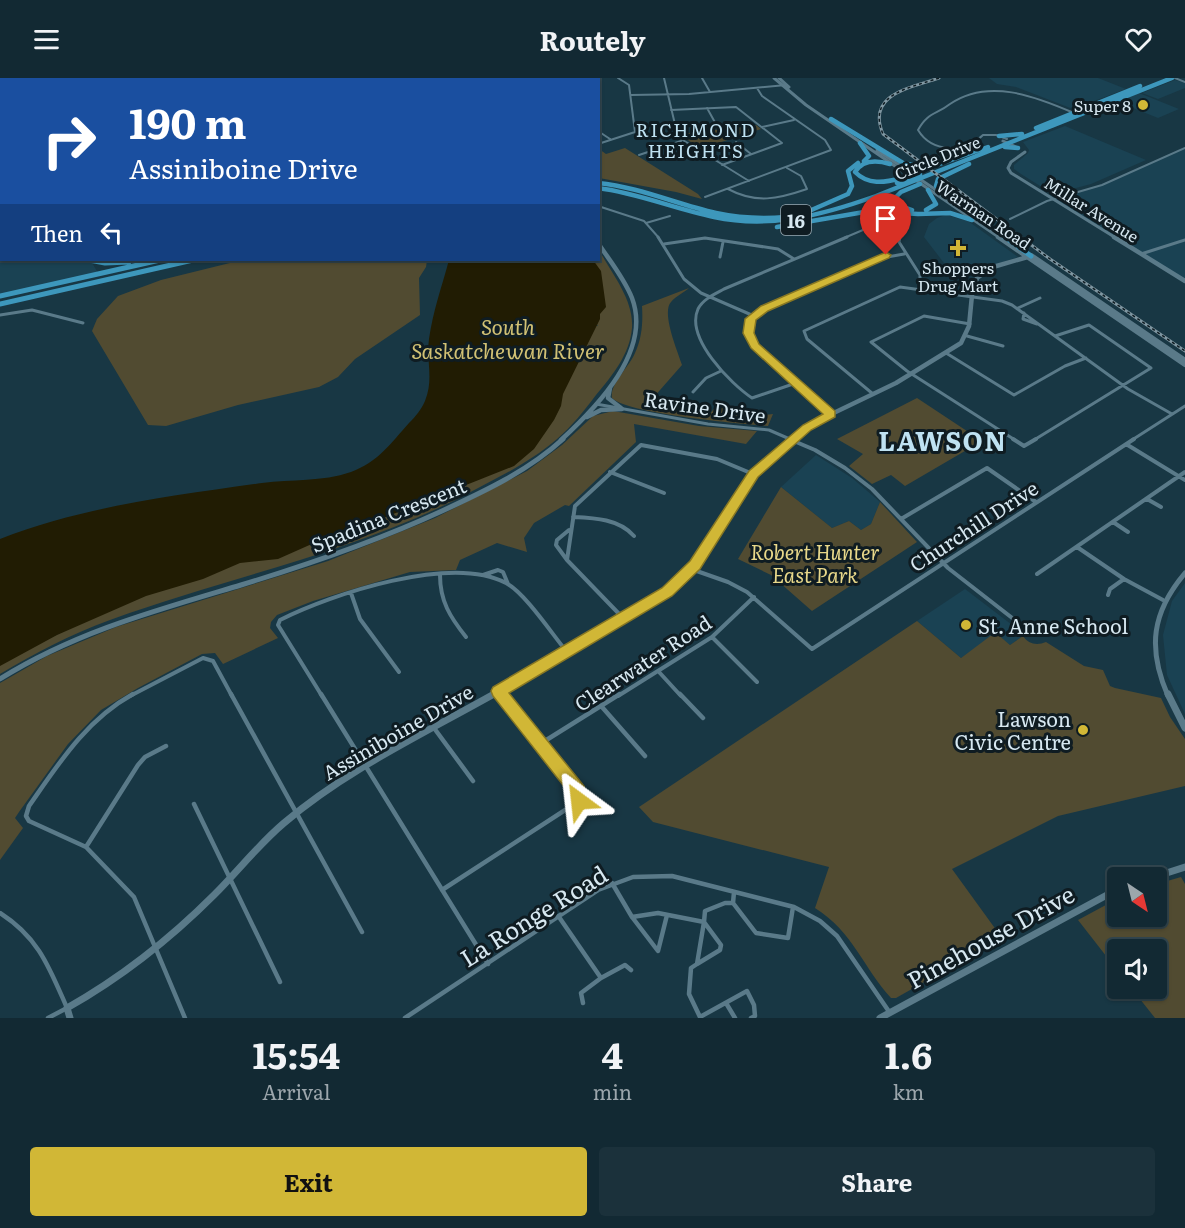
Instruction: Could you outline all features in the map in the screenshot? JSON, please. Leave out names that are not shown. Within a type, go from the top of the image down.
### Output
[{"type":"highway","name":"Circle Drive","points":[[600,189],[641,196],[729,220],[769,223],[799,220],[862,201],[1161,78]]},
{"type":"highway","name":"Circle Drive","points":[[1021,136],[1174,78]]},
{"type":"highway","points":[[831,118],[906,165],[921,168],[937,164]]},
{"type":"highway","points":[[1021,136],[942,177],[935,184],[1029,257]]},
{"type":"highway","points":[[1021,136],[1022,149]]},
{"type":"highway","name":"Circle Drive","points":[[600,183],[646,191],[717,213],[759,218],[800,215],[859,197],[988,147],[1007,142]]},
{"type":"highway","points":[[1007,142],[1022,149]]},
{"type":"highway","points":[[800,215],[848,194],[852,186],[849,169],[868,156],[860,143]]},
{"type":"highway","points":[[892,162],[869,162],[859,166],[855,172],[866,180],[887,182],[988,147]]},
{"type":"highway","points":[[927,188],[936,204],[930,210],[908,209],[898,205],[895,199],[901,192],[984,156]]},
{"type":"highway","points":[[864,160],[881,157],[892,162]]},
{"type":"highway","points":[[772,227],[832,215],[941,174]]},
{"type":"highway","points":[[641,196],[720,223],[772,227],[812,223],[869,210],[928,213],[953,211],[972,220]]},
{"type":"highway","points":[[928,213],[949,202]]},
{"type":"highway","points":[[96,261],[115,264],[139,261]]},
{"type":"highway","points":[[0,296],[156,261]]},
{"type":"highway","points":[[0,305],[188,261]]},
{"type":"street","points":[[600,143],[635,132],[629,85],[618,78]]},
{"type":"street","points":[[664,78],[676,134],[681,141],[749,181]]},
{"type":"street","points":[[702,78],[710,92]]},
{"type":"street","name":"Warman Road","points":[[774,78],[881,157]]},
{"type":"street","name":"Warman Road","points":[[779,78],[784,86],[927,188],[1185,365]]},
{"type":"street","points":[[1174,78],[1185,82]]},
{"type":"street","points":[[631,94],[710,92],[784,86]]},
{"type":"street","points":[[984,87],[957,96],[950,104],[928,112],[918,132],[922,137],[951,150],[975,143],[981,136],[992,135],[1022,149]]},
{"type":"street","points":[[1011,87],[1080,115]]},
{"type":"street","points":[[705,197],[831,150],[825,140],[762,96],[757,88]]},
{"type":"street","points":[[671,110],[736,107],[782,143],[722,165]]},
{"type":"street","points":[[707,108],[717,126]]},
{"type":"street","points":[[762,127],[795,120]]},
{"type":"street","points":[[600,132],[611,140]]},
{"type":"street","points":[[992,135],[1007,142]]},
{"type":"street","points":[[639,155],[681,141]]},
{"type":"street","points":[[736,142],[752,154]]},
{"type":"street","points":[[1010,219],[1053,199],[1102,185],[1185,148]]},
{"type":"street","name":"Millar Avenue","points":[[1022,149],[1010,164],[1009,170],[1185,281]]},
{"type":"street","points":[[728,189],[743,198],[770,201],[807,189],[804,178],[786,168]]},
{"type":"street","name":"Warman Road","points":[[949,202],[972,220],[1185,360]]},
{"type":"street","points":[[600,207],[646,223],[664,244],[679,274],[692,286],[710,297],[754,316]]},
{"type":"street","points":[[646,223],[670,216]]},
{"type":"street","points":[[903,222],[899,242],[904,254],[920,275],[920,288]]},
{"type":"street","points":[[796,383],[752,398],[721,371],[706,351],[695,319],[697,312],[710,297],[870,227],[900,228]]},
{"type":"street","points":[[664,244],[700,238],[778,249],[795,259]]},
{"type":"street","points":[[1141,254],[1185,240]]},
{"type":"street","points":[[720,257],[718,254],[723,242]]},
{"type":"street","name":"Spadina Crescent","points":[[0,679],[51,650],[96,629],[353,548],[433,515],[529,465],[558,444],[595,404],[612,383],[631,349],[636,320],[634,306],[600,246]]},
{"type":"street","points":[[831,414],[750,339],[748,327],[754,316],[765,309],[876,259],[904,254]]},
{"type":"street","points":[[1003,346],[967,336],[973,285],[981,273],[1029,257]]},
{"type":"street","points":[[873,394],[807,339],[804,331],[894,288],[920,288],[1002,301],[1017,308],[1124,386],[1172,414]]},
{"type":"street","points":[[1017,308],[1040,298]]},
{"type":"street","points":[[0,315],[21,309],[39,309],[83,323]]},
{"type":"street","points":[[970,324],[924,316],[871,342],[912,374],[1024,446],[1151,368],[1089,325],[1056,336]]},
{"type":"street","name":"Assiniboine Drive","points":[[67,1008],[112,981],[157,948],[193,916],[257,848],[296,812],[365,767],[624,619],[667,592],[692,569],[753,474],[793,439],[817,421],[912,374],[961,343],[967,336]]},
{"type":"street","points":[[946,353],[1014,395],[1065,366],[1086,358]]},
{"type":"street","points":[[693,392],[706,378],[721,371]]},
{"type":"street","points":[[612,383],[608,398],[622,409]]},
{"type":"street","name":"Ravine Drive","points":[[595,404],[708,424],[768,430],[793,439],[854,474],[873,489],[943,562],[1034,635]]},
{"type":"street","name":"Churchill Drive","points":[[692,569],[735,585],[754,597],[812,649],[1185,406]]},
{"type":"street","points":[[580,421],[601,410],[622,409]]},
{"type":"street","points":[[567,560],[575,506],[638,446],[645,444],[717,459],[753,474]]},
{"type":"street","points":[[1126,444],[1185,480]]},
{"type":"street","points":[[901,519],[987,468],[1036,502]]},
{"type":"street","points":[[610,472],[664,493]]},
{"type":"street","points":[[1037,574],[1185,472]]},
{"type":"street","points":[[1147,499],[1161,507]]},
{"type":"street","points":[[573,517],[614,523],[631,531],[634,536]]},
{"type":"street","points":[[1113,522],[1128,532]]},
{"type":"street","points":[[570,529],[557,540],[560,552],[624,619]]},
{"type":"street","points":[[1077,547],[1124,579],[1163,600]]},
{"type":"street","points":[[479,576],[498,570],[503,572],[509,584],[567,652]]},
{"type":"street","points":[[1185,573],[1163,600],[1155,628],[1158,670],[1167,696],[1185,728]]},
{"type":"street","points":[[440,574],[440,598],[443,608],[466,637]]},
{"type":"street","points":[[488,964],[278,625],[280,620],[310,605],[407,577],[440,574],[479,576],[490,577],[509,584]]},
{"type":"street","points":[[1108,595],[1110,589],[1124,579]]},
{"type":"street","points":[[351,593],[360,619],[399,672]]},
{"type":"street","name":"Clearwater Road","points":[[540,744],[712,637],[754,597]]},
{"type":"street","points":[[712,637],[757,682]]},
{"type":"street","points":[[186,1018],[134,897],[86,847],[30,821],[26,816],[29,806],[71,747],[99,718],[130,696],[203,658],[213,661],[362,932]]},
{"type":"street","points":[[659,672],[704,718]]},
{"type":"street","points":[[442,890],[579,801],[578,792],[499,691]]},
{"type":"street","points":[[602,707],[645,756]]},
{"type":"street","points":[[434,728],[473,781]]},
{"type":"street","points":[[86,847],[138,765],[145,757],[166,746]]},
{"type":"street","points":[[194,804],[280,982]]},
{"type":"street","points":[[1167,873],[1185,867]]},
{"type":"street","name":"La Ronge Road","points":[[405,1018],[612,883],[653,875],[673,877],[793,907],[814,917],[835,933],[890,1013]]},
{"type":"street","points":[[612,883],[658,951],[667,915]]},
{"type":"street","points":[[734,892],[733,903],[756,933],[788,938],[793,907]]},
{"type":"street","name":"Pinehouse Drive","points":[[880,1018],[1107,895]]},
{"type":"street","points":[[697,964],[705,912],[725,903],[733,903]]},
{"type":"street","points":[[633,917],[645,911],[704,922],[721,945],[720,950],[691,968],[686,984],[687,995],[700,1017],[747,991],[754,1005],[755,1016],[751,1018]]},
{"type":"street","points":[[0,913],[24,929],[39,946],[70,1018]]},
{"type":"street","points":[[559,917],[601,978]]},
{"type":"street","points":[[583,1003],[581,993],[601,978],[625,965],[631,970]]},
{"type":"street","points":[[726,1003],[735,1018]]},
{"type":"street","points":[[48,1018],[67,1008]]},
{"type":"shaded area","points":[[989,78],[1098,78],[1126,89],[1073,109],[1016,87],[997,84]]},
{"type":"shaded area","points":[[1175,80],[1185,83],[1185,88],[1158,99],[1142,93]]},
{"type":"shaded area","points":[[1139,93],[1179,109],[1158,118],[1118,102]]},
{"type":"shaded area","points":[[1065,126],[1146,160],[1091,184],[1053,194],[1014,169],[1014,165],[1028,153],[1029,150],[1023,142]]},
{"type":"shaded area","points":[[1185,148],[1185,281],[1053,199],[1100,185]]},
{"type":"shaded area","points":[[946,215],[968,221],[1018,257],[976,271],[947,267],[924,237],[929,224]]},
{"type":"shaded area","points":[[0,261],[91,261],[98,273],[0,295]]},
{"type":"shaded area","points":[[816,455],[852,478],[880,502],[871,524],[861,530],[849,521],[832,528],[781,487]]},
{"type":"shaded area","points":[[1185,583],[1185,714],[1167,675],[1163,635],[1172,601]]},
{"type":"shaded area","name":"St. Anne School","points":[[965,589],[1016,628],[1023,636],[1010,645],[996,634],[961,658],[917,621]]},
{"type":"green space","points":[[756,125],[761,129],[700,149],[680,134]]},
{"type":"green space","points":[[625,148],[698,194],[702,199],[600,178],[600,150],[606,154]]},
{"type":"green space","points":[[600,252],[630,307],[632,328],[628,347],[608,380],[573,424],[539,453],[510,471],[436,509],[391,528],[298,561],[157,604],[81,631],[0,674],[0,662],[131,599],[190,579],[594,325],[598,326],[595,322],[591,261],[600,261]]},
{"type":"green space","points":[[238,261],[427,261],[419,278],[420,315],[355,359],[338,377],[319,387],[238,405],[166,426],[148,425],[92,331],[97,319],[118,296],[161,280]]},
{"type":"green space","points":[[689,288],[673,300],[668,307],[669,323],[682,365],[653,398],[677,410],[709,415],[716,406],[755,416],[773,414],[768,426],[639,409],[612,398],[614,387],[639,342],[642,330],[642,306]]},
{"type":"green space","points":[[917,398],[982,441],[905,486],[891,475],[872,484],[849,466],[863,454],[837,439]]},
{"type":"green space","points":[[613,411],[699,426],[757,431],[746,444],[634,424],[636,442],[569,506],[565,505],[534,523],[524,538],[527,552],[497,543],[460,560],[456,570],[410,572],[313,601],[277,615],[271,622],[270,628],[278,638],[223,664],[215,653],[202,654],[138,688],[101,710],[68,744],[15,818],[23,828],[0,860],[0,683],[47,656],[116,627],[328,561],[435,518],[527,471],[562,445],[593,416]]},
{"type":"green space","name":"Robert Hunter East Park","points":[[781,487],[832,528],[849,521],[861,530],[871,524],[880,502],[917,542],[812,611],[771,575],[738,559]]},
{"type":"green space","points":[[917,621],[961,658],[993,634],[996,633],[1010,645],[1023,636],[1033,644],[1046,642],[1084,666],[1103,670],[1110,686],[1161,698],[1170,717],[1185,739],[1185,786],[1058,816],[952,869],[1002,938],[896,998],[891,998],[849,939],[815,908],[829,867],[653,822],[639,807]]},
{"type":"green space","points":[[1181,877],[1185,884],[1185,1018],[1155,1018],[1140,999],[1167,999],[1167,939],[1107,939],[1107,957],[1078,920],[1107,904],[1107,927],[1167,927],[1167,881]]},
{"type":"water","name":"South Saskatchewan River","points":[[449,261],[594,261],[601,271],[606,307],[600,314],[600,319],[563,394],[561,406],[554,420],[534,449],[514,466],[348,532],[323,539],[278,559],[240,563],[203,579],[146,596],[57,635],[0,666],[0,539],[64,518],[129,503],[262,483],[318,479],[361,468],[383,451],[416,415],[425,401],[429,385],[428,347],[435,309]]},
{"type":"railway","points":[[939,78],[904,90],[886,101],[880,110],[879,121],[883,134],[1050,259],[1185,351]]},
{"type":"place","name":"Super 8","points":[[1143,105]]},
{"type":"place","name":"Shoppers Drug Mart","points":[[958,248]]},
{"type":"place","name":"St. Anne School","points":[[966,625]]},
{"type":"place","name":"Lawson Civic Centre","points":[[1083,730]]},
{"type":"district","name":"RICHMOND HEIGHTS","points":[[696,139]]},
{"type":"district","name":"LAWSON","points":[[943,439]]},
{"type":"route","points":[[579,801],[578,792],[499,691],[667,592],[695,565],[753,474],[807,428],[831,414],[755,345],[750,339],[748,327],[751,319],[765,309],[886,255]]}]
